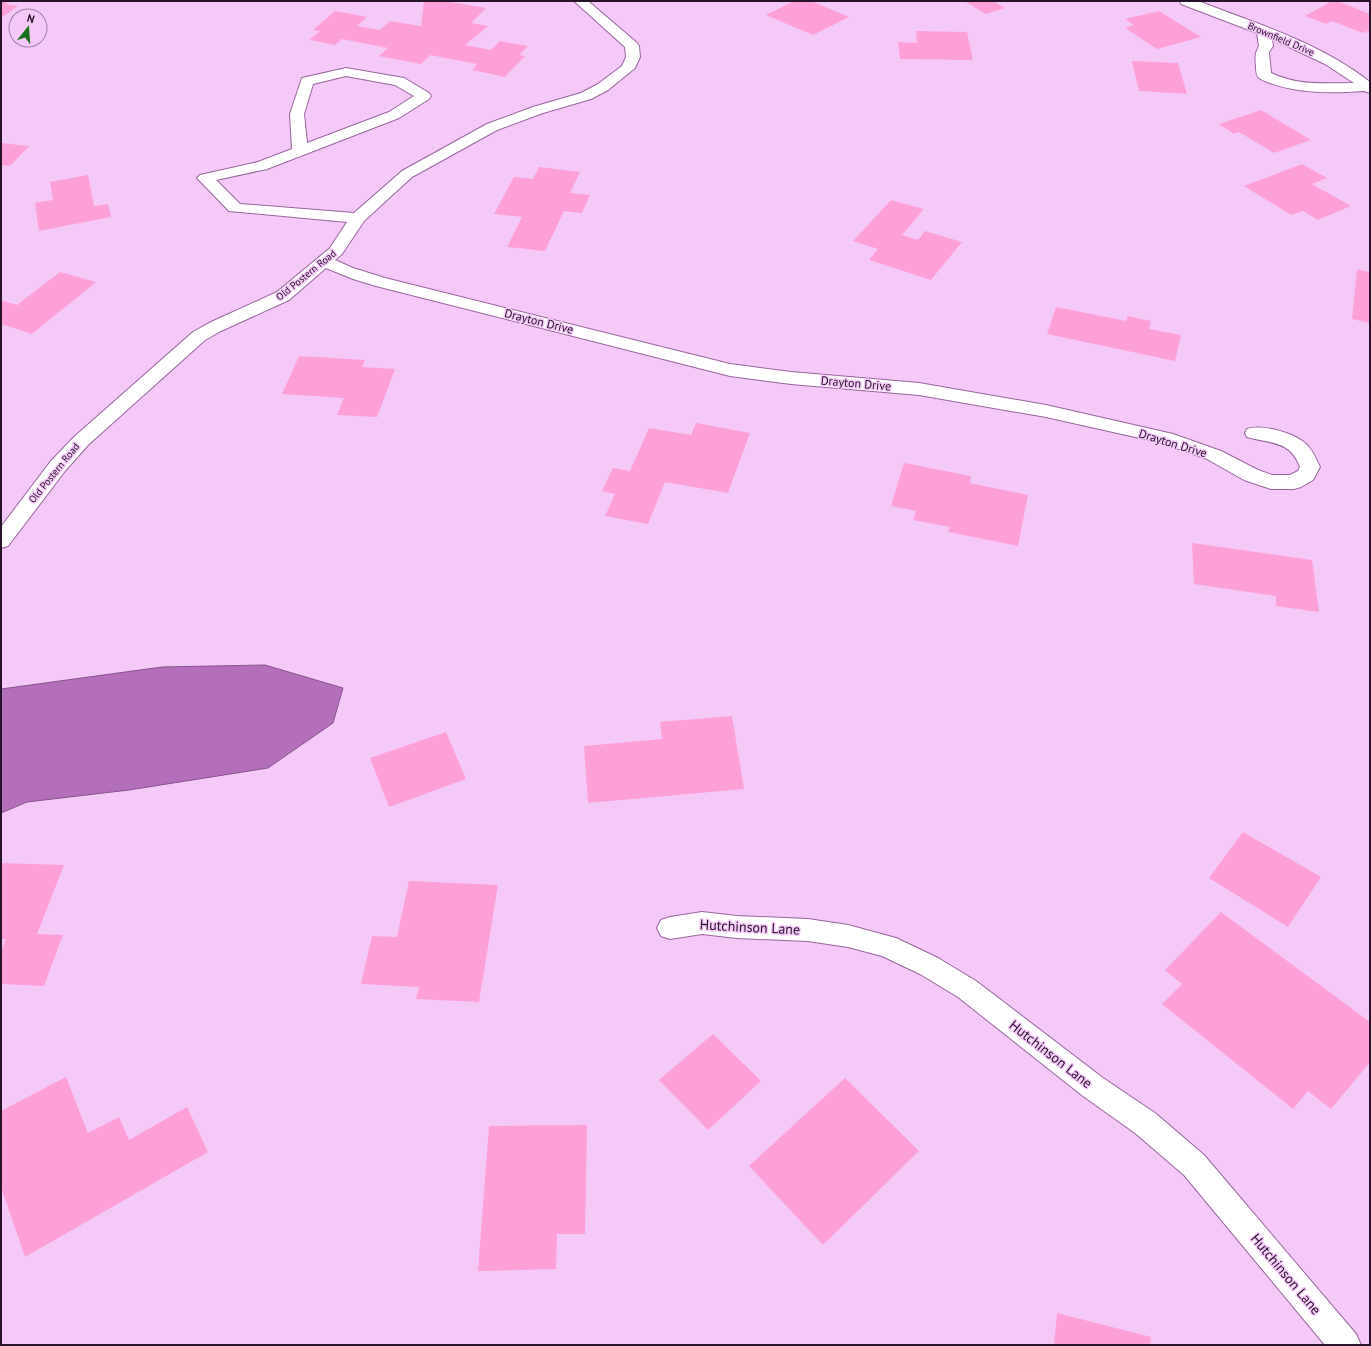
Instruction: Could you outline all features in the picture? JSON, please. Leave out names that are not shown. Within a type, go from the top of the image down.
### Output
[{"type":"street","name":"Old Postern Road","points":[[1,541],[7,524],[81,441],[199,336],[215,327],[283,296],[336,251],[358,218],[407,174],[492,127],[544,108],[586,96],[603,88],[628,68],[633,57],[632,46],[580,1]]},
{"type":"street","name":"Brownfield Drive","points":[[1186,1],[1322,57],[1340,66],[1369,88]]},
{"type":"street","points":[[1264,32],[1266,46],[1262,52],[1264,75],[1277,82],[1318,89],[1369,88]]},
{"type":"street","points":[[300,151],[297,114],[307,81],[346,72],[399,81],[424,96],[394,115],[262,166],[205,178],[235,208],[358,218]]},
{"type":"street","name":"Drayton Drive","points":[[325,261],[341,270],[382,283],[730,370],[792,378],[919,389],[1046,411],[1166,438],[1214,455],[1252,475],[1271,482],[1294,482],[1306,475],[1310,467],[1307,456],[1288,439],[1254,433]]},
{"type":"street","name":"Hutchinson Lane","points":[[670,928],[702,923],[737,927],[808,930],[848,936],[887,946],[929,966],[966,989],[1093,1087],[1146,1123],[1194,1165],[1345,1345]]},
{"type":"shaded area","points":[[265,665],[343,688],[333,723],[268,768],[129,790],[27,802],[1,813],[1,689],[162,667]]},
{"type":"building","points":[[1,1],[9,2],[5,4],[18,6],[15,8],[8,8],[8,13],[1,18]]},
{"type":"building","points":[[424,1],[445,1],[486,8],[471,23],[488,26],[465,45],[491,50],[500,41],[528,46],[519,55],[525,56],[505,77],[472,70],[477,64],[430,55],[421,64],[379,56],[388,48],[342,39],[335,45],[309,40],[320,31],[313,30],[335,11],[367,17],[357,26],[380,30],[390,21],[421,26]]},
{"type":"building","points":[[794,1],[811,1],[849,17],[813,35],[766,15]]},
{"type":"building","points":[[964,1],[999,1],[996,3],[1005,8],[986,14]]},
{"type":"building","points":[[1332,1],[1337,1],[1370,14],[1370,30],[1363,33],[1332,21],[1326,24],[1305,16]]},
{"type":"building","points":[[1159,11],[1201,37],[1157,49],[1125,28],[1134,25],[1125,19]]},
{"type":"building","points":[[916,31],[967,32],[973,60],[900,59],[898,42],[917,43]]},
{"type":"building","points":[[1132,61],[1178,63],[1187,94],[1139,91]]},
{"type":"building","points":[[1261,110],[1311,140],[1274,153],[1239,132],[1234,134],[1219,124]]},
{"type":"building","points":[[1,143],[29,146],[10,166],[1,165]]},
{"type":"building","points":[[1302,164],[1327,178],[1312,184],[1351,206],[1318,220],[1303,211],[1291,215],[1244,186]]},
{"type":"building","points":[[539,167],[580,172],[570,193],[590,195],[582,213],[564,211],[545,251],[507,247],[522,217],[494,214],[514,177],[533,179]]},
{"type":"building","points":[[88,175],[94,206],[108,204],[111,217],[39,231],[35,203],[53,200],[50,182]]},
{"type":"building","points":[[891,200],[924,209],[902,235],[918,240],[925,231],[962,242],[931,280],[869,260],[878,249],[853,241]]},
{"type":"building","points":[[1357,269],[1370,272],[1370,323],[1352,319]]},
{"type":"building","points":[[60,272],[96,282],[32,334],[1,324],[1,302],[3,301],[17,305]]},
{"type":"building","points":[[1056,307],[1126,321],[1128,316],[1151,321],[1149,329],[1181,335],[1175,361],[1047,334]]},
{"type":"building","points":[[299,356],[365,360],[362,367],[395,369],[377,417],[337,415],[344,398],[282,394]]},
{"type":"building","points":[[696,423],[750,433],[728,493],[665,482],[648,524],[605,516],[615,494],[602,491],[613,468],[630,471],[649,428],[691,435]]},
{"type":"building","points":[[904,463],[971,476],[970,483],[1028,495],[1018,546],[948,532],[950,527],[913,520],[916,511],[891,506]]},
{"type":"building","points":[[1192,543],[1312,560],[1319,612],[1276,606],[1276,596],[1194,584]]},
{"type":"building","points":[[732,716],[744,789],[588,803],[584,746],[662,739],[660,722]]},
{"type":"building","points":[[446,732],[466,779],[389,807],[370,758]]},
{"type":"building","points":[[1243,832],[1321,877],[1288,927],[1209,878]]},
{"type":"building","points":[[1,863],[64,865],[37,934],[63,935],[44,986],[1,984],[1,951],[6,939],[1,939]]},
{"type":"building","points":[[409,881],[498,885],[479,1002],[416,999],[419,987],[361,984],[372,936],[397,937]]},
{"type":"building","points":[[1221,912],[1370,1022],[1370,1062],[1331,1109],[1308,1091],[1293,1109],[1162,1004],[1182,984],[1165,970]]},
{"type":"building","points":[[713,1034],[761,1081],[708,1130],[659,1080]]},
{"type":"building","points":[[66,1077],[88,1133],[119,1117],[129,1140],[187,1107],[208,1152],[25,1257],[1,1187],[1,1111]]},
{"type":"building","points":[[845,1078],[919,1151],[823,1245],[749,1166]]},
{"type":"building","points":[[587,1125],[585,1234],[557,1234],[556,1269],[478,1271],[489,1126]]},
{"type":"building","points":[[1057,1313],[1151,1337],[1150,1345],[1054,1345]]}]
